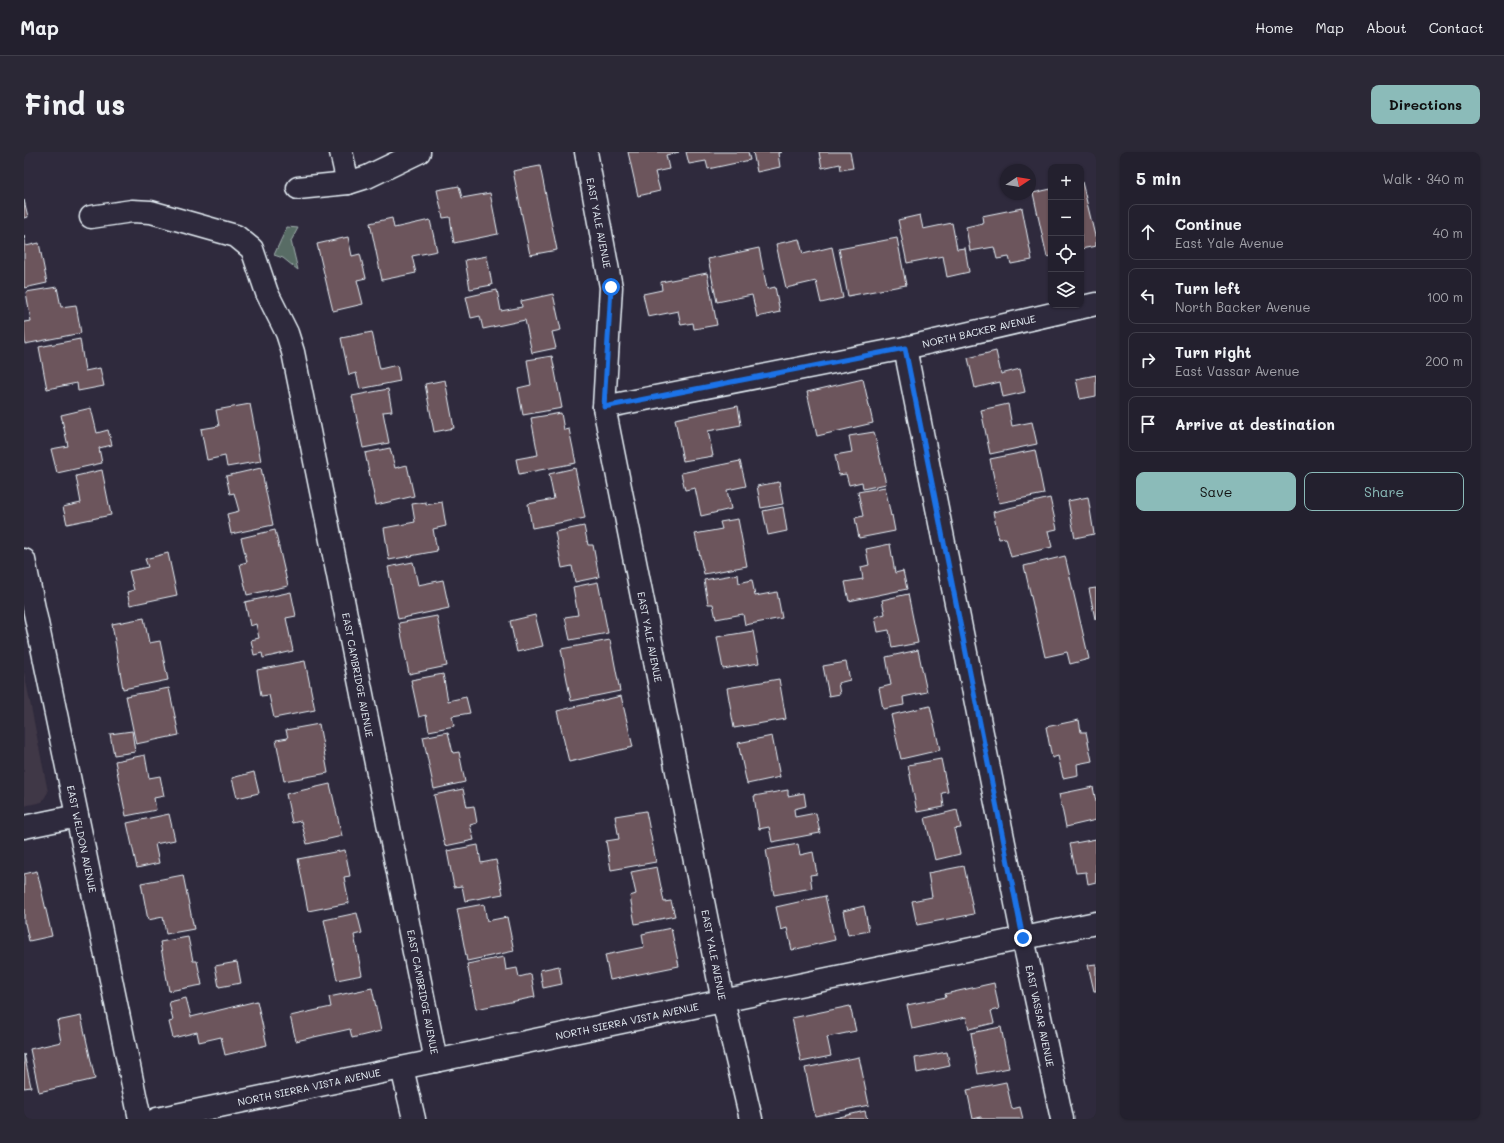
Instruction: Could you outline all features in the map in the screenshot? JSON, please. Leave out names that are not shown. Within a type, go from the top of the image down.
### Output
[{"type":"street","points":[[341,152],[348,183]]},
{"type":"street","points":[[298,188],[348,183],[367,177],[419,152]]},
{"type":"street","name":"EAST YALE AVENUE","points":[[586,152],[611,287],[604,407],[723,1001],[751,1119]]},
{"type":"street","name":"EAST CAMBRIDGE AVENUE","points":[[91,217],[132,211],[151,212],[236,236],[252,249],[267,293],[287,333],[293,352],[436,1061]]},
{"type":"street","name":"NORTH BACKER AVENUE","points":[[604,407],[905,348],[1096,304]]},
{"type":"street","name":"EAST VASSAR AVENUE","points":[[905,348],[1023,938],[1062,1119]]},
{"type":"street","name":"EAST WELDON AVENUE","points":[[24,560],[140,1119]]},
{"type":"street","points":[[24,827],[77,816]]},
{"type":"street","name":"NORTH SIERRA VISTA AVENUE","points":[[157,1119],[1096,923]]},
{"type":"street","points":[[402,1068],[414,1119]]},
{"type":"shaded area","points":[[24,672],[48,792],[42,802],[24,806]]},
{"type":"green space","points":[[287,227],[298,228],[291,241],[298,270],[283,258],[274,255]]},
{"type":"building","points":[[628,152],[679,152],[666,155],[669,169],[655,172],[660,191],[638,196]]},
{"type":"building","points":[[686,152],[748,152],[750,160],[708,169],[706,161],[689,164]]},
{"type":"building","points":[[753,152],[782,152],[778,153],[780,167],[757,172]]},
{"type":"building","points":[[819,152],[850,152],[853,168],[841,170],[840,164],[822,168]]},
{"type":"building","points":[[540,166],[557,250],[530,255],[513,171]]},
{"type":"building","points":[[459,186],[462,198],[490,193],[498,234],[454,243],[450,217],[443,218],[437,190]]},
{"type":"building","points":[[1048,190],[1047,257],[1035,200],[1036,200],[1036,192]]},
{"type":"building","points":[[1084,190],[1096,240],[1096,246],[1084,248]]},
{"type":"building","points":[[24,200],[28,217],[24,218]]},
{"type":"building","points":[[1022,208],[1032,260],[1011,264],[1009,257],[997,259],[994,247],[970,251],[966,227],[983,223],[982,216]]},
{"type":"building","points":[[920,215],[923,229],[952,223],[957,249],[965,248],[969,272],[947,277],[943,256],[907,263],[898,220]]},
{"type":"building","points":[[392,218],[394,228],[430,220],[437,251],[412,256],[416,273],[382,280],[370,223]]},
{"type":"building","points":[[24,235],[26,246],[39,243],[47,283],[24,288]]},
{"type":"building","points":[[348,237],[352,256],[360,254],[366,278],[357,280],[363,304],[333,311],[317,244]]},
{"type":"building","points":[[897,238],[906,285],[848,296],[839,249]]},
{"type":"building","points":[[799,239],[803,254],[832,247],[843,298],[821,303],[816,281],[786,288],[776,244]]},
{"type":"building","points":[[759,248],[767,289],[775,287],[780,312],[757,317],[752,295],[717,302],[708,259]]},
{"type":"building","points":[[487,256],[492,285],[470,289],[465,260]]},
{"type":"building","points":[[707,273],[717,325],[694,329],[693,323],[681,325],[678,311],[648,317],[643,294],[662,290],[661,282]]},
{"type":"building","points":[[57,287],[61,307],[76,305],[81,333],[25,344],[24,322],[31,321],[26,292]]},
{"type":"building","points":[[497,290],[501,311],[522,307],[521,301],[553,294],[561,330],[552,332],[556,348],[532,353],[525,320],[483,329],[480,316],[471,318],[466,297]]},
{"type":"building","points":[[372,332],[380,369],[397,365],[400,381],[360,389],[356,373],[349,375],[341,338]]},
{"type":"building","points":[[80,339],[85,371],[100,368],[104,386],[78,391],[77,383],[47,389],[39,347]]},
{"type":"building","points":[[996,351],[1001,374],[1020,369],[1025,392],[1003,397],[1000,382],[975,388],[968,358]]},
{"type":"building","points":[[552,356],[562,408],[523,415],[518,388],[531,385],[527,360]]},
{"type":"building","points":[[1096,375],[1096,396],[1080,399],[1076,379]]},
{"type":"building","points":[[863,379],[873,423],[817,436],[807,392]]},
{"type":"building","points":[[445,380],[454,428],[434,432],[425,384]]},
{"type":"building","points":[[388,389],[392,411],[383,412],[389,443],[363,448],[352,396]]},
{"type":"building","points":[[250,404],[261,461],[227,467],[225,456],[207,460],[201,429],[219,426],[216,410]]},
{"type":"building","points":[[1008,404],[1012,426],[1032,422],[1037,444],[990,454],[981,410]]},
{"type":"building","points":[[738,406],[741,425],[708,431],[713,456],[683,461],[675,419]]},
{"type":"building","points":[[91,408],[97,433],[108,430],[112,445],[99,448],[102,463],[57,473],[51,449],[68,446],[61,415]]},
{"type":"building","points":[[561,413],[564,430],[569,429],[576,463],[519,474],[516,459],[538,455],[531,418]]},
{"type":"building","points":[[874,432],[886,484],[863,489],[862,482],[849,485],[846,474],[839,475],[835,455],[852,452],[849,436]]},
{"type":"building","points":[[390,448],[395,468],[407,465],[414,496],[376,505],[365,453]]},
{"type":"building","points":[[1035,450],[1044,494],[999,503],[990,459]]},
{"type":"building","points":[[740,461],[746,486],[727,490],[731,509],[701,516],[695,488],[685,490],[681,473]]},
{"type":"building","points":[[261,468],[273,525],[231,534],[227,514],[239,511],[234,493],[230,494],[226,476]]},
{"type":"building","points":[[575,468],[585,518],[532,528],[528,504],[554,499],[549,474]]},
{"type":"building","points":[[102,470],[111,515],[67,524],[63,507],[81,503],[76,476]]},
{"type":"building","points":[[779,482],[783,504],[761,508],[757,486]]},
{"type":"building","points":[[885,487],[895,531],[859,538],[855,518],[863,516],[858,492]]},
{"type":"building","points":[[1088,497],[1094,534],[1075,538],[1068,501]]},
{"type":"building","points":[[1050,498],[1057,529],[1048,531],[1052,547],[1011,557],[1006,538],[999,539],[993,512]]},
{"type":"building","points":[[426,502],[426,505],[442,502],[446,526],[433,529],[437,551],[389,560],[384,528],[415,522],[412,504]]},
{"type":"building","points":[[783,507],[787,531],[768,535],[763,511]]},
{"type":"building","points":[[738,519],[747,566],[704,574],[695,534],[722,529],[720,522]]},
{"type":"building","points":[[584,526],[588,545],[593,545],[599,577],[575,582],[572,566],[562,568],[555,532]]},
{"type":"building","points":[[275,530],[288,586],[247,595],[240,564],[247,562],[241,538]]},
{"type":"building","points":[[890,544],[895,573],[903,571],[907,589],[849,601],[845,582],[863,579],[861,567],[869,565],[866,549]]},
{"type":"building","points":[[168,553],[177,595],[130,605],[127,592],[134,590],[129,571],[148,567],[145,559]]},
{"type":"building","points":[[1065,556],[1089,659],[1070,664],[1067,652],[1045,657],[1024,566]]},
{"type":"building","points":[[413,562],[418,585],[443,580],[449,608],[398,619],[388,567]]},
{"type":"building","points":[[738,574],[739,583],[752,580],[755,596],[777,592],[782,618],[745,625],[743,614],[716,619],[713,604],[708,604],[704,580]]},
{"type":"building","points":[[598,582],[608,633],[570,640],[565,617],[578,615],[573,587]]},
{"type":"building","points":[[1096,588],[1096,619],[1095,619],[1089,589]]},
{"type":"building","points":[[291,592],[296,616],[286,618],[293,651],[263,658],[262,653],[254,655],[251,640],[259,638],[256,624],[250,626],[245,602]]},
{"type":"building","points":[[908,594],[918,643],[892,648],[889,630],[878,632],[875,617],[885,614],[882,600]]},
{"type":"building","points":[[535,615],[543,646],[517,652],[510,621]]},
{"type":"building","points":[[437,616],[447,666],[409,674],[399,623]]},
{"type":"building","points":[[144,618],[149,643],[160,641],[168,680],[123,689],[112,624]]},
{"type":"building","points":[[753,631],[759,663],[723,669],[717,637]]},
{"type":"building","points":[[610,640],[620,691],[571,701],[561,649]]},
{"type":"building","points":[[918,650],[927,692],[903,697],[904,705],[883,709],[879,688],[891,685],[886,657]]},
{"type":"building","points":[[305,661],[315,710],[274,718],[269,695],[261,696],[257,670]]},
{"type":"building","points":[[846,662],[850,680],[838,683],[840,694],[829,696],[823,666]]},
{"type":"building","points":[[443,674],[448,701],[466,697],[470,713],[452,716],[454,726],[429,731],[426,715],[419,717],[411,680]]},
{"type":"building","points":[[779,679],[786,719],[734,728],[727,688]]},
{"type":"building","points":[[169,688],[179,735],[136,744],[126,696]]},
{"type":"building","points":[[621,696],[633,747],[569,762],[557,711]]},
{"type":"building","points":[[930,706],[940,750],[901,759],[891,715]]},
{"type":"building","points":[[1079,720],[1081,732],[1086,732],[1092,761],[1077,764],[1078,775],[1063,778],[1058,756],[1052,758],[1046,727]]},
{"type":"building","points":[[319,724],[328,773],[284,781],[276,740],[288,738],[286,730]]},
{"type":"building","points":[[132,731],[135,752],[114,755],[110,734]]},
{"type":"building","points":[[448,732],[453,753],[459,752],[465,782],[434,789],[423,737]]},
{"type":"building","points":[[772,736],[780,777],[747,784],[738,743]]},
{"type":"building","points":[[145,755],[149,778],[160,776],[164,796],[154,798],[156,810],[126,816],[115,761]]},
{"type":"building","points":[[941,759],[948,792],[942,793],[944,807],[917,812],[908,765]]},
{"type":"building","points":[[254,772],[259,793],[237,798],[232,778]]},
{"type":"building","points":[[330,784],[342,836],[307,844],[301,821],[292,823],[286,794]]},
{"type":"building","points":[[1093,787],[1096,802],[1096,820],[1066,827],[1059,794]]},
{"type":"building","points":[[463,789],[467,807],[474,806],[477,823],[470,825],[474,840],[445,846],[434,795]]},
{"type":"building","points":[[788,790],[788,796],[804,793],[806,806],[794,809],[795,817],[816,813],[820,833],[772,842],[769,827],[759,829],[754,796]]},
{"type":"building","points":[[957,810],[961,828],[954,829],[960,854],[935,860],[925,818]]},
{"type":"building","points":[[646,811],[656,862],[611,870],[606,841],[619,839],[615,816]]},
{"type":"building","points":[[169,814],[175,840],[155,844],[159,863],[137,868],[127,823]]},
{"type":"building","points":[[1096,839],[1096,882],[1088,884],[1086,872],[1076,873],[1070,844]]},
{"type":"building","points":[[798,844],[800,855],[813,852],[817,874],[810,875],[812,888],[774,895],[766,850]]},
{"type":"building","points":[[478,845],[481,863],[496,860],[503,894],[465,901],[462,886],[454,887],[447,851]]},
{"type":"building","points":[[345,850],[350,876],[344,877],[349,903],[308,911],[298,859]]},
{"type":"building","points":[[964,866],[974,914],[917,925],[912,901],[932,897],[928,873]]},
{"type":"building","points":[[657,867],[664,902],[671,901],[675,916],[635,924],[630,896],[636,894],[631,872]]},
{"type":"building","points":[[37,871],[52,936],[29,941],[24,923],[24,874]]},
{"type":"building","points":[[183,875],[194,929],[166,934],[163,917],[148,920],[141,883]]},
{"type":"building","points":[[825,896],[835,940],[792,950],[787,928],[781,930],[776,907]]},
{"type":"building","points":[[484,904],[487,921],[507,917],[514,951],[467,961],[457,909]]},
{"type":"building","points":[[864,906],[869,931],[848,935],[843,911]]},
{"type":"building","points":[[357,913],[362,933],[354,935],[362,975],[337,980],[324,920]]},
{"type":"building","points":[[671,928],[679,966],[610,980],[605,955],[644,947],[642,934]]},
{"type":"building","points":[[188,937],[193,961],[197,961],[202,985],[169,991],[160,942]]},
{"type":"building","points":[[504,957],[506,970],[517,968],[519,977],[531,974],[535,997],[476,1009],[467,964]]},
{"type":"building","points":[[237,962],[241,983],[219,987],[215,966]]},
{"type":"building","points":[[1096,964],[1096,991],[1094,991],[1088,965]]},
{"type":"building","points":[[559,966],[562,984],[543,988],[540,970]]},
{"type":"building","points":[[994,983],[999,1009],[991,1011],[994,1023],[969,1029],[966,1017],[912,1029],[907,1005],[946,997],[945,994]]},
{"type":"building","points":[[372,988],[381,1031],[352,1038],[350,1029],[296,1041],[290,1016],[331,1007],[329,997]]},
{"type":"building","points":[[186,998],[191,1017],[257,1001],[267,1045],[225,1055],[221,1037],[199,1042],[197,1032],[173,1038],[169,1022],[173,1021],[169,1002]]},
{"type":"building","points":[[850,1006],[856,1031],[827,1037],[831,1056],[801,1062],[792,1018]]},
{"type":"building","points":[[81,1016],[95,1079],[39,1092],[30,1049],[61,1042],[57,1021]]},
{"type":"building","points":[[1001,1027],[1009,1068],[978,1074],[971,1033]]},
{"type":"building","points":[[947,1052],[950,1066],[917,1073],[915,1058]]},
{"type":"building","points":[[24,1054],[31,1087],[24,1088]]},
{"type":"building","points":[[859,1057],[869,1105],[815,1116],[805,1068]]},
{"type":"building","points":[[1006,1082],[1012,1109],[1020,1107],[1023,1119],[981,1119],[981,1117],[973,1119],[967,1090]]},
{"type":"building","points":[[865,1111],[867,1119],[831,1119]]},
{"type":"route","points":[[611,287],[604,407],[905,348],[1023,938]]}]
